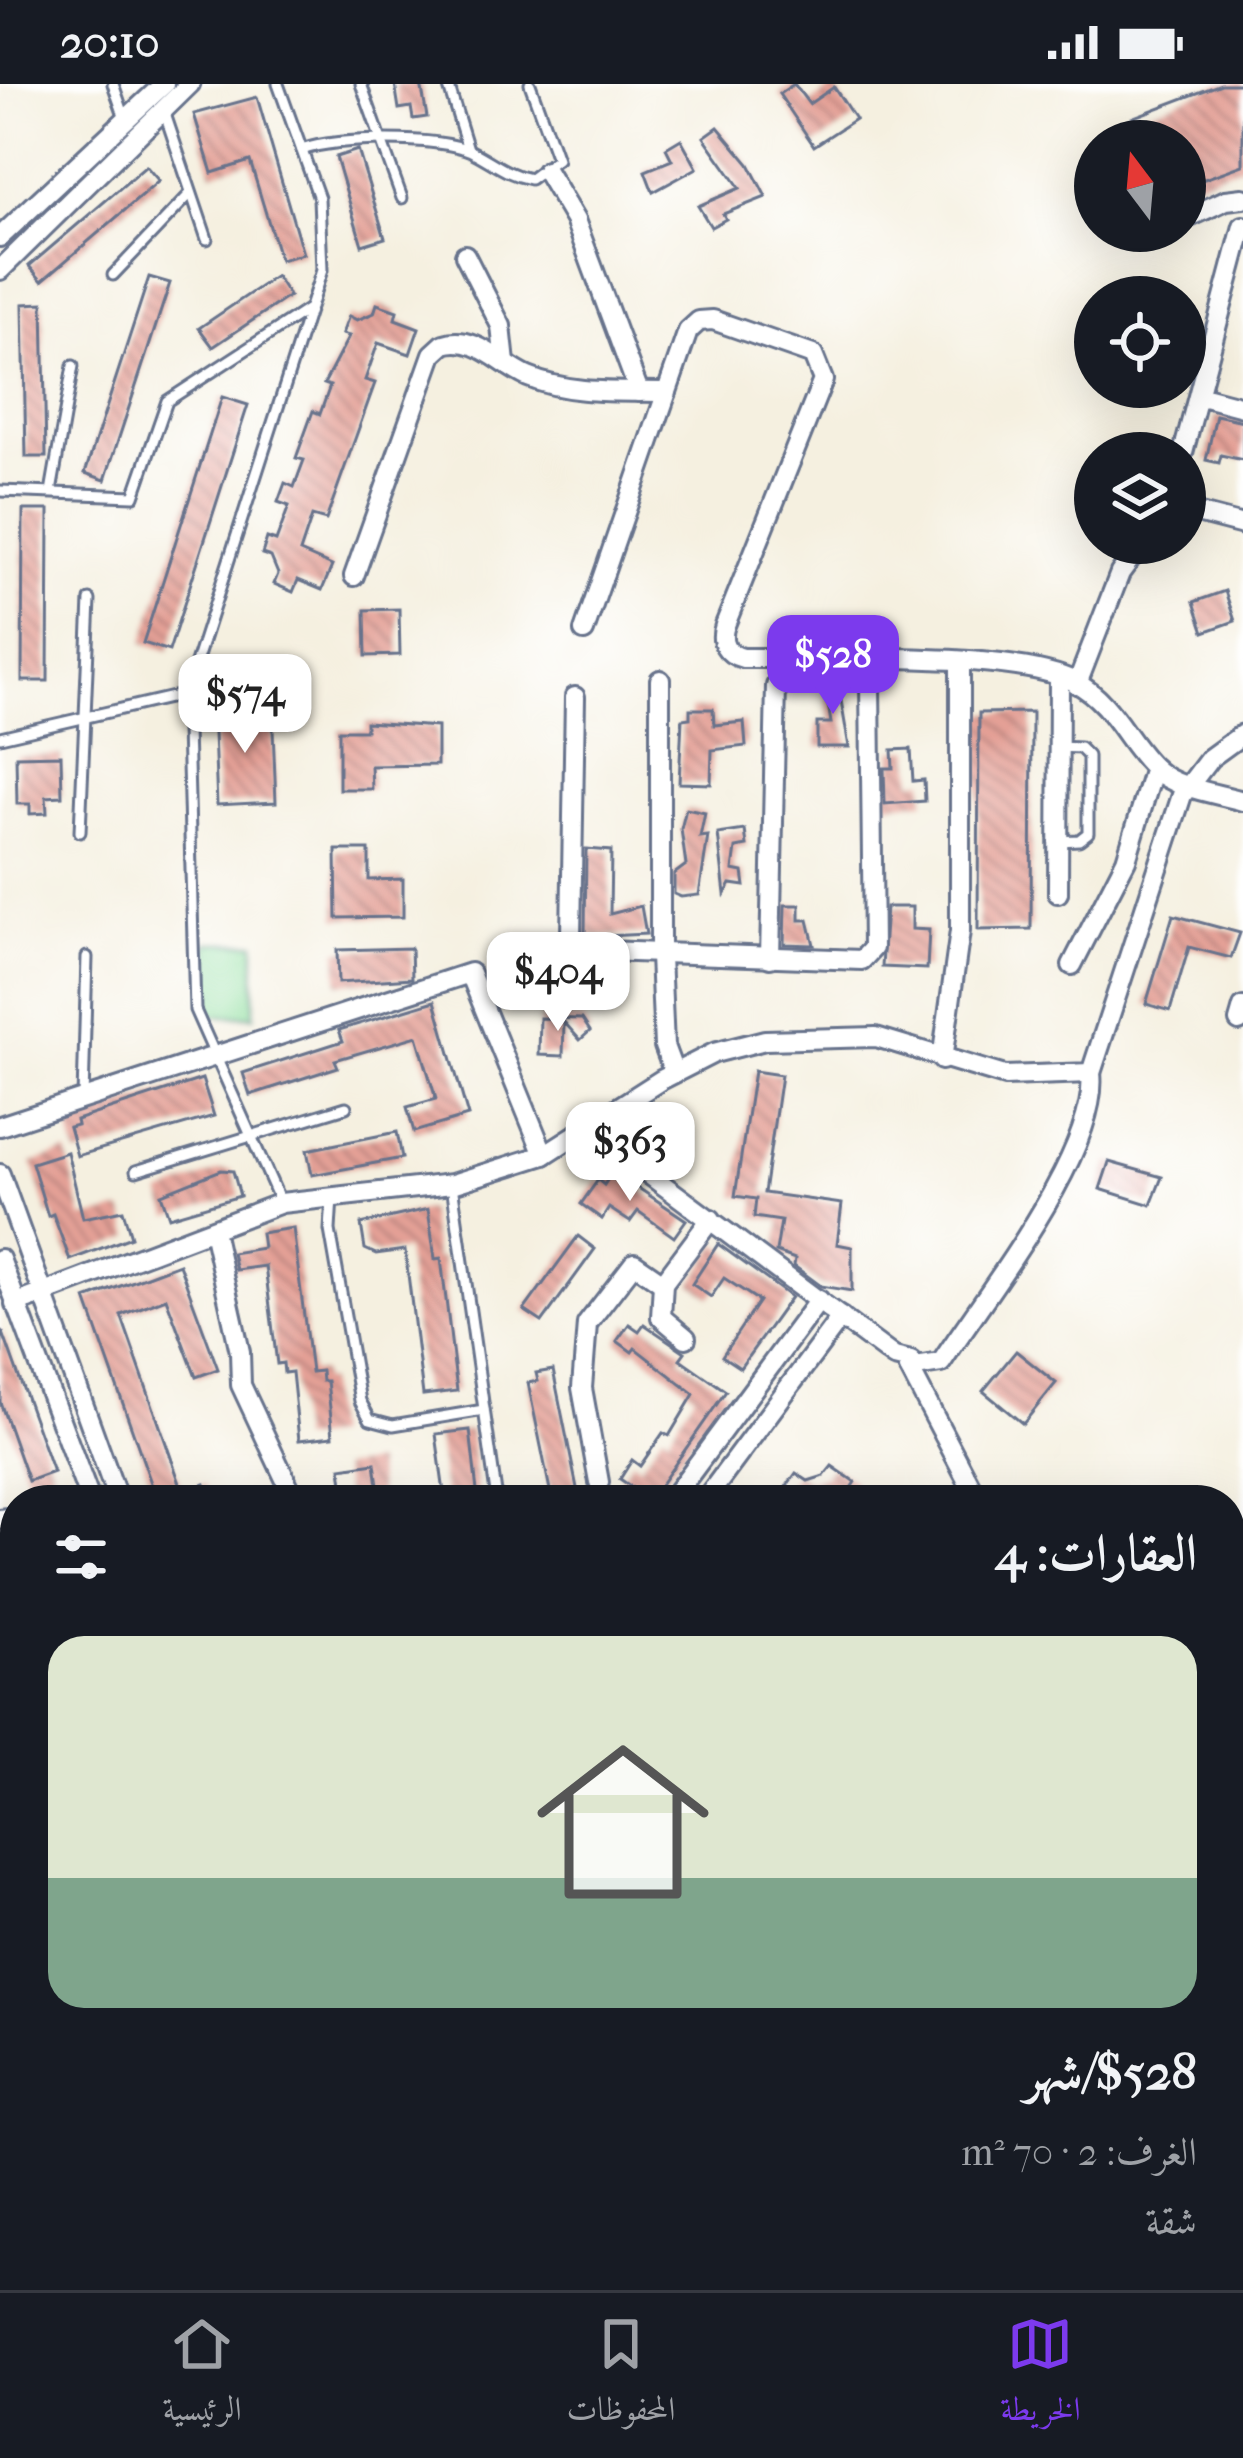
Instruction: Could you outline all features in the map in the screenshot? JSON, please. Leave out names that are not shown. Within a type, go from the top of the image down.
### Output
[{"type":"street","points":[[0,237],[164,84]]},
{"type":"street","points":[[0,270],[190,84]]},
{"type":"street","points":[[546,171],[575,220],[639,392]]},
{"type":"street","points":[[1206,209],[1243,199]]},
{"type":"street","points":[[1206,381],[1235,288],[1243,226]]},
{"type":"street","points":[[465,255],[498,316],[506,363]]},
{"type":"street","points":[[584,631],[688,331],[706,320],[813,355],[823,372],[807,428],[722,632],[729,652],[743,658],[961,663],[1068,680],[1126,728],[1154,768],[1188,785],[1243,801]]},
{"type":"street","points":[[354,576],[434,355],[444,344],[464,341],[528,377],[556,384],[667,392]]},
{"type":"street","points":[[1206,398],[1243,406]]},
{"type":"street","points":[[1206,515],[1243,525]]},
{"type":"street","points":[[1058,893],[1058,747],[1068,680],[1127,564]]},
{"type":"street","points":[[942,1060],[959,952],[961,663]]},
{"type":"street","points":[[661,680],[660,956],[664,1046],[674,1073]]},
{"type":"street","points":[[575,698],[572,944],[581,954],[862,960],[873,952],[870,683]]},
{"type":"street","points":[[770,958],[776,686]]},
{"type":"street","points":[[909,1368],[940,1363],[1063,1176],[1087,1118],[1091,1073],[1188,785],[1210,758],[1243,734]]},
{"type":"street","points":[[1072,965],[1126,860],[1154,768]]},
{"type":"street","points":[[0,1126],[470,973],[544,1155]]},
{"type":"street","points":[[15,1304],[281,1203],[452,1184],[544,1155],[714,1052],[765,1040],[876,1036],[1005,1076],[1091,1073]]},
{"type":"street","points":[[588,1129],[894,1357],[910,1361],[909,1368],[970,1485]]},
{"type":"street","points":[[0,1174],[112,1485]]},
{"type":"street","points":[[686,1337],[661,1317],[663,1282],[711,1219]]},
{"type":"street","points":[[213,1230],[240,1352],[241,1385],[288,1485]]},
{"type":"street","points":[[0,1259],[83,1485]]},
{"type":"street","points":[[599,1482],[583,1388],[586,1324],[634,1263],[663,1282]]},
{"type":"street","points":[[682,1485],[819,1300]]},
{"type":"street","points":[[716,1485],[841,1317]]},
{"type":"lane","points":[[113,84],[130,141]]},
{"type":"lane","points":[[278,84],[319,198],[322,271],[187,694],[195,1010],[281,1203]]},
{"type":"lane","points":[[361,84],[403,198]]},
{"type":"lane","points":[[448,84],[468,149]]},
{"type":"lane","points":[[302,150],[330,139],[468,149],[503,174],[530,179],[557,159],[530,84]]},
{"type":"lane","points":[[164,108],[207,239]]},
{"type":"lane","points":[[113,274],[190,194]]},
{"type":"lane","points":[[0,491],[134,496],[167,401],[310,308]]},
{"type":"lane","points":[[51,492],[73,366]]},
{"type":"lane","points":[[80,832],[90,600]]},
{"type":"lane","points":[[0,737],[187,694]]},
{"type":"lane","points":[[1058,747],[1087,753],[1088,833],[1079,841],[1058,841]]},
{"type":"lane","points":[[83,1098],[87,957]]},
{"type":"lane","points":[[136,1171],[254,1139],[346,1107]]},
{"type":"lane","points":[[452,1184],[495,1485]]},
{"type":"lane","points":[[332,1197],[330,1230],[360,1401],[370,1419],[393,1425],[484,1410]]},
{"type":"green space","points":[[208,943],[255,943],[254,1016],[207,1016]]},
{"type":"building","points":[[395,84],[421,84],[427,117],[413,119],[411,107],[399,109]]},
{"type":"building","points":[[794,84],[809,104],[834,87],[855,119],[814,146],[779,94]]},
{"type":"building","points":[[1221,84],[1243,84],[1243,165],[1206,178],[1206,120],[1126,120]]},
{"type":"building","points":[[257,97],[303,254],[280,260],[250,161],[212,173],[194,114]]},
{"type":"building","points":[[718,127],[749,164],[766,197],[723,214],[726,219],[711,227],[698,206],[740,188],[704,137]]},
{"type":"building","points":[[681,139],[697,168],[653,192],[645,171],[672,160],[666,148]]},
{"type":"building","points":[[358,150],[385,238],[362,245],[336,157]]},
{"type":"building","points":[[146,166],[159,181],[42,281],[29,266]]},
{"type":"building","points":[[276,276],[289,296],[213,347],[199,328]]},
{"type":"building","points":[[149,277],[170,283],[105,480],[85,473]]},
{"type":"building","points":[[43,303],[46,457],[26,457],[23,304]]},
{"type":"building","points":[[377,304],[397,311],[395,319],[419,328],[410,354],[378,343],[365,380],[375,383],[326,520],[312,516],[300,552],[332,566],[322,590],[298,580],[293,592],[274,584],[278,574],[271,557],[262,554],[267,538],[276,541],[289,506],[278,502],[285,483],[294,487],[304,460],[296,458],[313,411],[320,414],[330,386],[324,384],[349,336],[342,334],[349,316],[357,320],[374,313]]},
{"type":"building","points":[[222,397],[248,405],[169,651],[143,643]]},
{"type":"building","points":[[1216,415],[1243,421],[1243,460],[1221,455],[1219,463],[1206,460]]},
{"type":"building","points":[[23,510],[49,510],[48,681],[22,681]]},
{"type":"building","points":[[1225,591],[1235,621],[1204,632],[1194,602]]},
{"type":"building","points":[[399,609],[400,655],[366,656],[365,610]]},
{"type":"building","points":[[836,671],[849,747],[817,747],[817,723],[831,723],[823,673]]},
{"type":"building","points":[[272,706],[276,802],[217,805],[213,709]]},
{"type":"building","points":[[690,709],[713,709],[714,725],[744,722],[746,746],[712,750],[711,784],[679,783],[682,719],[690,718]]},
{"type":"building","points":[[1032,712],[1031,929],[978,930],[979,713]]},
{"type":"building","points":[[366,722],[437,727],[437,765],[371,766],[372,789],[339,789],[339,730],[366,730]]},
{"type":"building","points":[[911,749],[913,781],[924,780],[925,801],[885,804],[884,768],[893,768],[892,750]]},
{"type":"building","points":[[61,755],[62,796],[46,797],[47,813],[30,814],[30,804],[17,804],[16,756]]},
{"type":"building","points":[[686,809],[705,813],[700,837],[708,836],[699,895],[681,897],[674,894],[674,874],[686,865],[681,829]]},
{"type":"building","points":[[745,830],[747,846],[736,848],[733,870],[743,872],[745,886],[731,884],[725,894],[718,834]]},
{"type":"building","points":[[586,849],[611,851],[610,914],[641,906],[646,934],[585,937]]},
{"type":"building","points":[[336,850],[369,850],[369,880],[403,879],[403,917],[337,918]]},
{"type":"building","points":[[785,905],[800,905],[800,920],[808,920],[814,945],[784,944]]},
{"type":"building","points":[[886,907],[912,907],[912,929],[929,930],[927,969],[882,967]]},
{"type":"building","points":[[1173,915],[1240,933],[1231,958],[1189,947],[1170,1011],[1146,1004]]},
{"type":"building","points":[[411,948],[412,978],[338,983],[337,950]]},
{"type":"building","points":[[435,1001],[468,1116],[414,1132],[407,1107],[436,1099],[417,1036],[335,1060],[338,1067],[250,1095],[243,1073],[343,1041],[339,1030]]},
{"type":"building","points":[[540,1018],[582,1019],[590,1031],[580,1040],[564,1022],[563,1056],[539,1055]]},
{"type":"building","points":[[754,1071],[781,1075],[764,1193],[842,1204],[837,1244],[852,1247],[852,1291],[821,1286],[794,1266],[795,1259],[776,1252],[781,1221],[754,1217],[756,1199],[735,1196]]},
{"type":"building","points":[[202,1079],[214,1116],[77,1156],[69,1127],[77,1125],[76,1120]]},
{"type":"building","points":[[397,1132],[402,1158],[312,1175],[307,1150]]},
{"type":"building","points":[[67,1152],[83,1218],[123,1210],[131,1237],[70,1260],[53,1214],[48,1216],[32,1163]]},
{"type":"building","points":[[1109,1162],[1162,1177],[1151,1205],[1100,1189]]},
{"type":"building","points":[[221,1170],[233,1171],[240,1196],[169,1217],[161,1194]]},
{"type":"building","points":[[613,1171],[686,1220],[674,1237],[638,1211],[630,1222],[609,1208],[602,1219],[581,1204],[598,1180],[604,1185]]},
{"type":"building","points":[[428,1209],[435,1259],[441,1258],[457,1391],[423,1395],[405,1250],[376,1254],[365,1249],[361,1224]]},
{"type":"building","points":[[293,1228],[311,1372],[321,1371],[322,1381],[327,1381],[333,1436],[299,1440],[292,1372],[284,1373],[283,1363],[277,1364],[265,1266],[236,1270],[232,1253],[263,1248],[261,1233]]},
{"type":"building","points":[[578,1236],[595,1249],[542,1322],[524,1310]]},
{"type":"building","points":[[718,1244],[791,1297],[740,1368],[722,1356],[759,1301],[724,1278],[711,1297],[692,1284]]},
{"type":"building","points":[[179,1264],[218,1369],[196,1377],[166,1298],[121,1315],[181,1485],[152,1485],[86,1299]]},
{"type":"building","points":[[629,1324],[639,1331],[644,1324],[685,1352],[680,1359],[726,1391],[660,1485],[629,1485],[620,1479],[632,1460],[640,1466],[663,1433],[669,1436],[694,1394],[635,1348],[632,1352],[617,1341]]},
{"type":"building","points":[[2,1330],[53,1472],[28,1481],[0,1402]]},
{"type":"building","points":[[1016,1351],[1056,1383],[1023,1424],[983,1391]]},
{"type":"building","points":[[553,1370],[576,1485],[549,1485],[528,1383],[538,1381],[536,1373]]},
{"type":"building","points":[[470,1430],[476,1485],[443,1485],[436,1434]]},
{"type":"building","points":[[375,1463],[378,1485],[343,1485],[341,1468]]},
{"type":"building","points":[[832,1466],[855,1482],[787,1485],[796,1473],[808,1481],[824,1476]]}]
